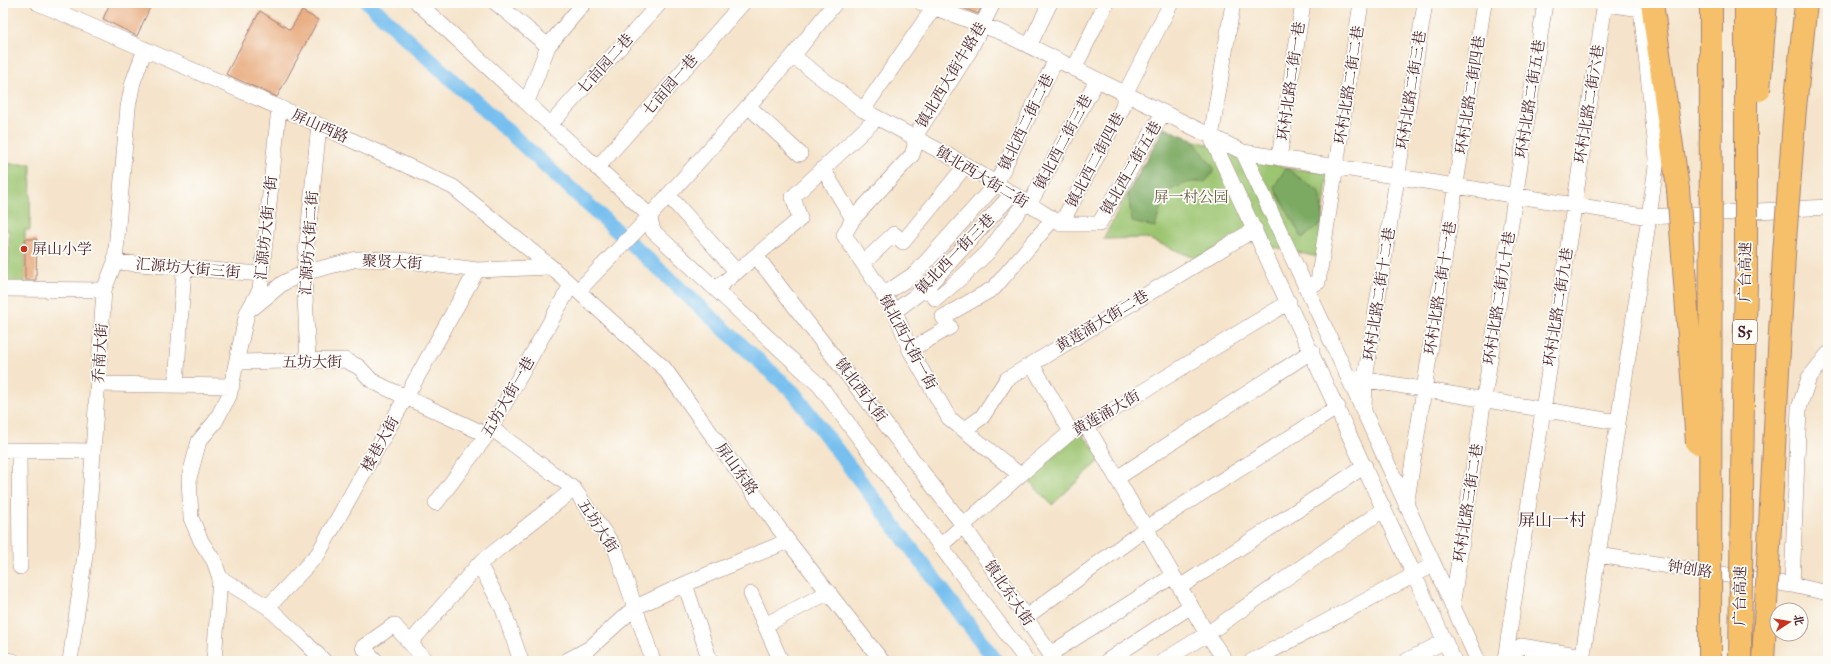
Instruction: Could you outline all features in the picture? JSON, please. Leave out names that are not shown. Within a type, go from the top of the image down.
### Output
[{"type":"highway","points":[[1652,3],[1678,189],[1710,652]]},
{"type":"highway","name":"广台高速","points":[[1710,652],[1711,3]]},
{"type":"highway","name":"广台高速","points":[[1740,661],[1746,283],[1746,3]]},
{"type":"highway","points":[[1746,283],[1766,3]]},
{"type":"highway","points":[[1763,661],[1784,254],[1806,3]]},
{"type":"street","name":"屏山西路","points":[[38,3],[279,108],[453,187],[551,267],[574,288]]},
{"type":"street","points":[[418,3],[649,216],[653,231],[820,386],[1027,661]]},
{"type":"street","points":[[496,3],[548,46]]},
{"type":"street","points":[[527,102],[548,46],[584,3]]},
{"type":"street","name":"七亩园二巷","points":[[550,125],[660,3]]},
{"type":"street","name":"七亩园一巷","points":[[597,168],[743,3]]},
{"type":"street","name":"五坊大街一巷","points":[[436,503],[489,432],[574,288],[608,261],[638,229],[793,56],[835,3]]},
{"type":"street","name":"镇北西大街牛路巷","points":[[853,219],[912,155],[915,146],[914,138],[969,52],[992,3]]},
{"type":"street","points":[[1029,46],[1050,3]]},
{"type":"street","points":[[1074,69],[1106,3]]},
{"type":"street","name":"镇北西二街四巷","points":[[910,350],[950,327],[943,317],[994,288],[1057,222],[1123,107],[1125,94],[1171,3]]},
{"type":"street","points":[[1233,3],[1212,137],[1454,661]]},
{"type":"street","name":"环村北路二街一巷","points":[[1279,158],[1302,3]]},
{"type":"street","name":"环村北路二街二巷","points":[[1306,287],[1318,282],[1361,3]]},
{"type":"street","name":"环村北路二街三巷","points":[[1397,177],[1425,3]]},
{"type":"street","name":"环村北路二街四巷","points":[[1456,186],[1484,3]]},
{"type":"street","name":"环村北路二街五巷","points":[[1515,196],[1545,3]]},
{"type":"street","points":[[1505,660],[1521,646],[1582,659],[1649,217],[1656,159],[1641,10],[1603,3]]},
{"type":"street","name":"环村北路二街六巷","points":[[1574,205],[1603,3]]},
{"type":"street","points":[[863,110],[928,5],[1003,33],[1243,152],[1649,217],[1828,207]]},
{"type":"street","name":"乔南大街","points":[[70,661],[87,541],[104,290],[115,262],[128,107],[133,82],[145,49]]},
{"type":"street","name":"镇北西大街二街","points":[[793,56],[863,110],[966,165],[1057,222]]},
{"type":"street","name":"镇北西二街二巷","points":[[883,295],[916,273],[996,184],[1056,59]]},
{"type":"street","name":"镇北西二街三巷","points":[[1029,205],[1097,80]]},
{"type":"street","points":[[748,106],[800,154]]},
{"type":"street","name":"汇源坊大街一街","points":[[214,661],[220,578],[214,561],[201,541],[191,518],[189,478],[199,441],[215,422],[229,396],[247,313],[260,290],[279,108]]},
{"type":"street","name":"镇北西二街五巷","points":[[1057,222],[1099,224],[1163,113]]},
{"type":"street","points":[[716,290],[800,219],[793,197],[877,118]]},
{"type":"street","name":"汇源坊大街二街","points":[[308,361],[304,273],[319,126]]},
{"type":"street","points":[[1243,152],[1478,661]]},
{"type":"street","points":[[863,263],[894,234],[902,242],[966,165]]},
{"type":"street","points":[[823,169],[853,219]]},
{"type":"street","name":"环村北路二街十二巷","points":[[1364,412],[1365,380],[1397,177]]},
{"type":"street","name":"环村北路二街十一巷","points":[[1406,506],[1456,186]]},
{"type":"street","name":"镇北西一街三巷","points":[[895,311],[926,288],[1012,194]]},
{"type":"street","points":[[668,195],[737,272]]},
{"type":"street","name":"环村北路二街九十巷","points":[[1484,399],[1515,196]]},
{"type":"street","points":[[926,288],[936,299],[988,252],[1022,207],[1029,205]]},
{"type":"street","name":"环村北路二街九巷","points":[[1505,660],[1574,205]]},
{"type":"street","name":"镇北西大街一街","points":[[853,219],[844,235],[895,311],[910,350],[949,418],[1020,475]]},
{"type":"street","name":"黄莲涌大街二巷","points":[[964,430],[982,417],[1007,379],[1255,229]]},
{"type":"street","name":"镇北西大街","points":[[756,256],[963,525]]},
{"type":"street","name":"聚贤大街","points":[[247,313],[283,283],[304,273],[357,259],[400,260],[477,270],[551,267]]},
{"type":"street","name":"汇源坊大街三街","points":[[115,262],[262,274]]},
{"type":"street","points":[[176,384],[184,268]]},
{"type":"street","name":"楼巷大街","points":[[268,608],[318,554],[477,270]]},
{"type":"street","name":"屏山东路","points":[[574,288],[664,368],[788,540],[829,592],[878,660]]},
{"type":"street","points":[[3,289],[104,290]]},
{"type":"street","name":"黄莲涌大街","points":[[940,546],[1020,475],[1072,432],[1289,302]]},
{"type":"street","points":[[1118,478],[1312,351]]},
{"type":"street","points":[[1792,585],[1799,408],[1809,378],[1828,354]]},
{"type":"street","name":"五坊大街","points":[[236,362],[345,360],[359,367],[371,380],[489,432],[574,489],[615,548],[653,661]]},
{"type":"street","points":[[1032,364],[1072,432]]},
{"type":"street","points":[[1348,377],[1617,422]]},
{"type":"street","points":[[98,384],[232,386]]},
{"type":"street","name":"环村北路三街二巷","points":[[1452,606],[1484,399]]},
{"type":"street","points":[[1026,617],[1145,529],[1338,407]]},
{"type":"street","points":[[1086,425],[1118,478],[1145,529],[1176,582],[1207,634],[1226,661]]},
{"type":"street","points":[[3,450],[93,451]]},
{"type":"street","points":[[19,451],[20,567]]},
{"type":"street","points":[[1052,658],[1365,466]]},
{"type":"street","points":[[410,643],[479,564],[574,489]]},
{"type":"street","points":[[1163,661],[1207,634],[1384,509]]},
{"type":"street","name":"镇北东大街","points":[[963,525],[1052,658]]},
{"type":"street","points":[[566,661],[590,648],[634,608],[685,584],[788,540]]},
{"type":"street","name":"钟创路","points":[[1598,555],[1792,585],[1828,593]]},
{"type":"street","points":[[479,564],[503,609],[521,661]]},
{"type":"street","points":[[1252,661],[1433,565]]},
{"type":"street","points":[[220,578],[268,608],[324,661]]},
{"type":"street","points":[[685,584],[710,661]]},
{"type":"street","points":[[765,625],[829,592]]},
{"type":"street","points":[[751,594],[781,661]]},
{"type":"street","points":[[1106,661],[1191,606]]},
{"type":"street","points":[[376,661],[363,647],[394,625],[426,661]]},
{"type":"street","points":[[1406,661],[1444,641]]},
{"type":"street","points":[[3,660],[13,661]]},
{"type":"green space","name":"屏一村公园","points":[[1164,128],[1193,140],[1286,168],[1328,173],[1318,257],[1234,238],[1197,259],[1146,238],[1103,239]]},
{"type":"green space","points":[[1164,128],[1193,140],[1215,170],[1205,182],[1190,182],[1165,192],[1155,227],[1132,222],[1128,193]]},
{"type":"green space","points":[[3,164],[31,164],[30,230],[25,230],[25,285],[3,284],[3,263],[9,263],[9,230],[3,230]]},
{"type":"green space","points":[[1286,168],[1319,192],[1324,222],[1302,238],[1274,187]]},
{"type":"green space","points":[[1079,432],[1103,457],[1052,505],[1028,480]]},
{"type":"building","points":[[110,3],[152,3],[137,36],[103,19]]},
{"type":"building","points":[[951,3],[983,3],[978,14]]},
{"type":"building","points":[[260,11],[290,30],[302,11],[318,20],[277,97],[226,74]]},
{"type":"building","points":[[25,239],[37,239],[36,280],[25,280]]},
{"type":"waterway","points":[[368,3],[794,393],[996,661]]},
{"type":"place","name":"屏山小学","points":[[24,249]]},
{"type":"district","name":"屏山一村","points":[[1552,520]]}]
